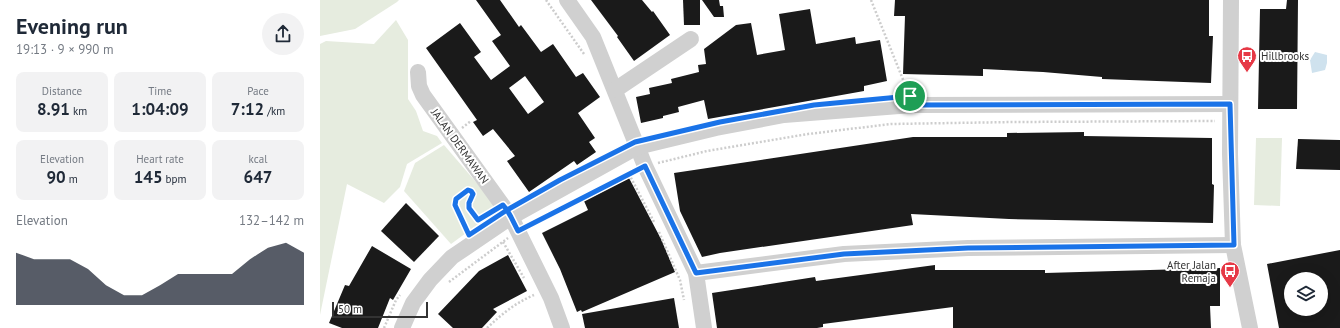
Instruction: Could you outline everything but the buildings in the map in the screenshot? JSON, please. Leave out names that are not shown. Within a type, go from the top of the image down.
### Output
[{"type":"street","points":[[567,0],[594,38],[636,148],[696,273],[704,328]]},
{"type":"street","points":[[1231,0],[1230,104],[1234,245],[1250,328]]},
{"type":"street","points":[[615,90],[691,39]]},
{"type":"street","name":"JALAN DERMAWAN","points":[[418,72],[419,86],[423,95],[511,218],[551,298],[562,328]]},
{"type":"street","points":[[402,328],[413,303],[430,280],[452,257],[511,218],[636,148],[716,128],[784,115],[912,105],[1230,104]]},
{"type":"street","points":[[696,273],[844,254],[968,248],[1234,245]]},
{"type":"path","points":[[546,0],[585,57]]},
{"type":"path","points":[[871,0],[912,105]]},
{"type":"path","points":[[464,126],[471,121]]},
{"type":"path","points":[[469,235],[455,205],[456,199],[468,190],[473,194],[469,203],[469,208],[478,220],[511,218],[629,174],[645,166],[707,151],[808,134],[891,124],[1014,122],[1216,122]]},
{"type":"path","points":[[629,174],[657,227],[680,280],[684,300]]},
{"type":"path","points":[[446,285],[503,242],[511,218]]},
{"type":"path","points":[[503,242],[526,282]]},
{"type":"path","points":[[530,288],[536,301]]},
{"type":"path","points":[[384,328],[396,300],[401,294]]},
{"type":"path","points":[[487,328],[505,311],[521,300],[534,295]]},
{"type":"shaded area","points":[[320,0],[399,0],[355,29],[320,36]]},
{"type":"shaded area","points":[[396,20],[408,40],[408,99],[416,111],[423,131],[437,136],[442,143],[407,164],[400,187],[384,203],[347,184],[320,315],[320,44],[326,41],[374,44]]},
{"type":"shaded area","points":[[1256,138],[1282,138],[1280,206],[1254,205]]},
{"type":"shaded area","points":[[444,145],[494,203],[492,214],[451,244],[404,191],[415,163]]},
{"type":"water","points":[[1315,52],[1327,55],[1327,63],[1325,70],[1312,73],[1310,60]]},
{"type":"place","name":"Hillbrooks","points":[[1247,73]]},
{"type":"place","name":"After Jalan Remaja","points":[[1230,288]]},
{"type":"route","points":[[910,96],[814,105],[720,122],[635,142],[560,180],[507,210],[503,205],[478,220],[471,213],[469,208],[469,203],[473,194],[471,191],[468,190],[456,199],[455,205],[469,235],[507,210],[518,231],[645,166],[696,273],[844,254],[968,248],[1234,245],[1230,154],[1230,104],[912,105],[910,96]]}]
